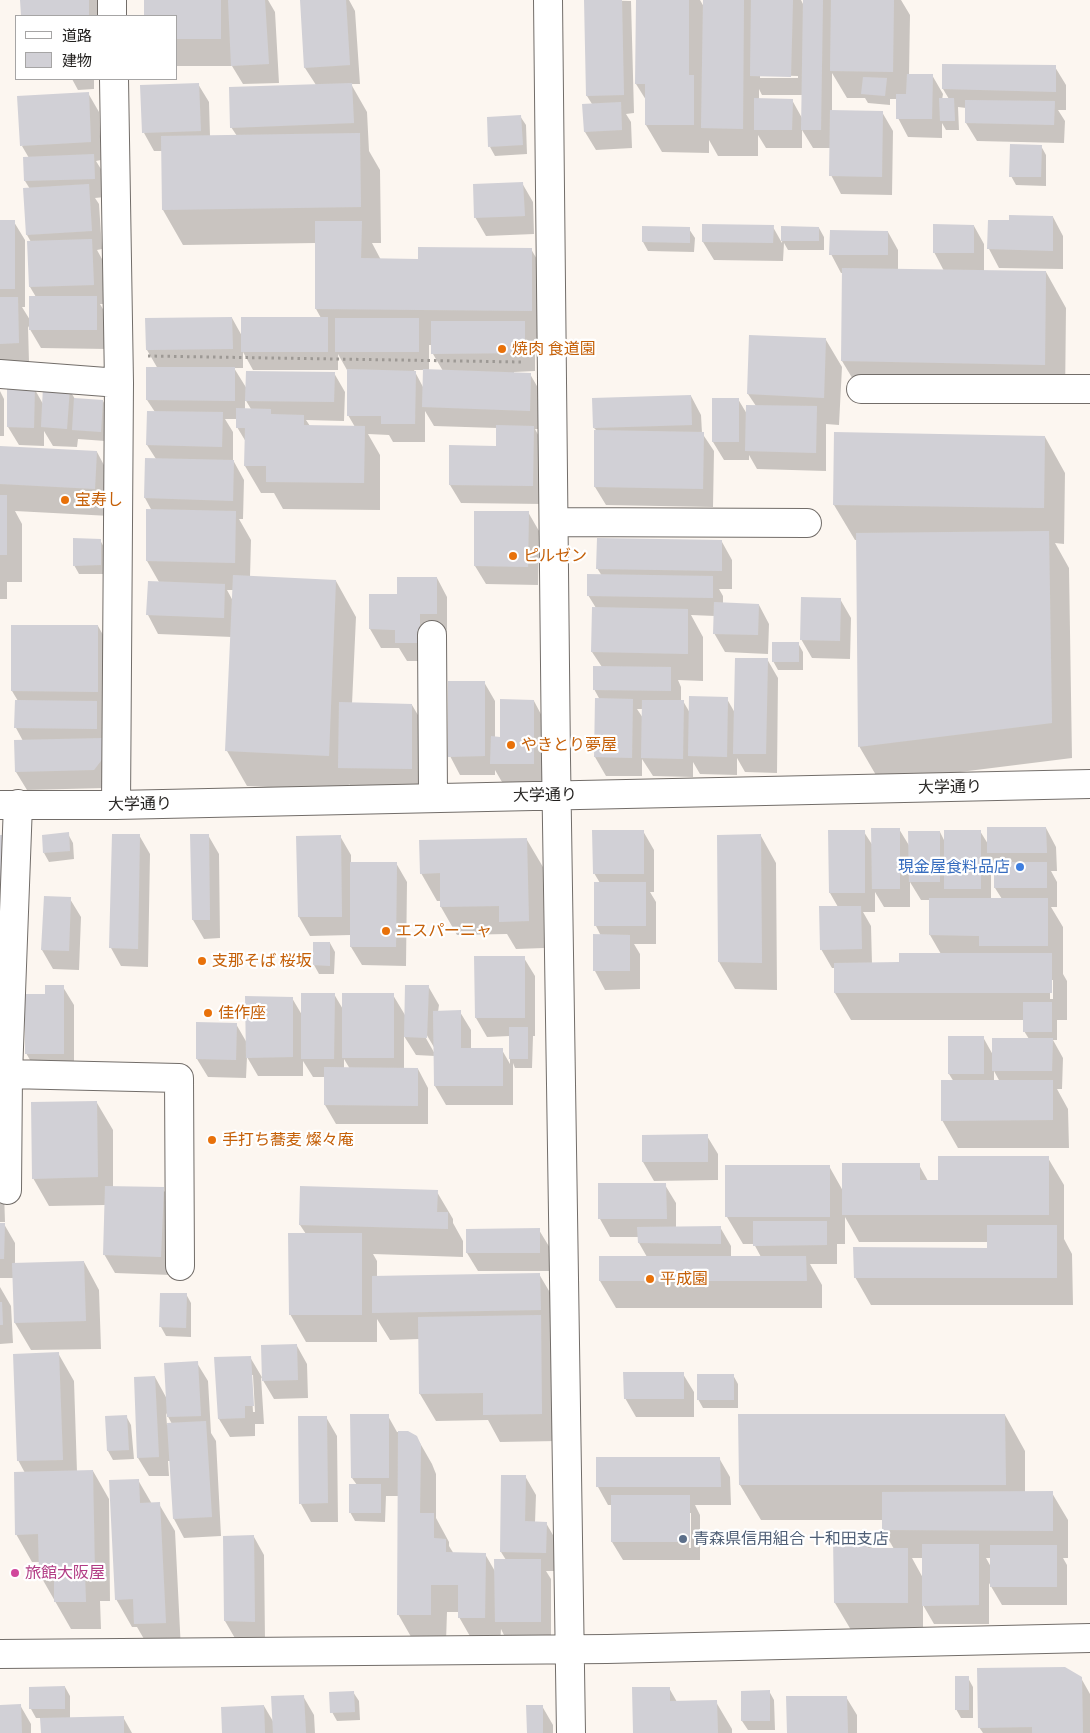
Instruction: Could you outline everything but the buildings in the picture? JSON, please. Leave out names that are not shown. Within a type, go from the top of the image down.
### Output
[{"type":"street","points":[[112,0],[112,15]]},
{"type":"street","points":[[548,0],[556,794],[571,1733]]},
{"type":"street","points":[[114,80],[119,383],[116,805]]},
{"type":"street","points":[[0,374],[119,383]]},
{"type":"street","points":[[861,389],[1090,389]]},
{"type":"street","points":[[554,522],[807,523]]},
{"type":"street","points":[[432,635],[433,797]]},
{"type":"street","name":"大学通り","points":[[9,804],[116,805],[556,794],[1090,784]]},
{"type":"street","points":[[6,1190],[9,804]]},
{"type":"street","points":[[8,1074],[179,1078],[180,1266]]},
{"type":"street","points":[[0,1654],[571,1649],[1090,1638]]},
{"type":"path","points":[[118,355],[553,363]]},
{"type":"place","name":"焼肉 食道園","points":[[502,349]]},
{"type":"place","name":"宝寿し","points":[[65,500]]},
{"type":"place","name":"ピルゼン","points":[[513,556]]},
{"type":"place","name":"やきとり夢屋","points":[[511,745]]},
{"type":"place","name":"現金屋食料品店","points":[[1020,867]]},
{"type":"place","name":"エスパーニャ","points":[[386,931]]},
{"type":"place","name":"支那そば 桜坂","points":[[202,961]]},
{"type":"place","name":"佳作座","points":[[208,1013]]},
{"type":"place","name":"手打ち蕎麦 燦々庵","points":[[212,1140]]},
{"type":"place","name":"平成園","points":[[650,1279]]},
{"type":"place","name":"青森県信用組合 十和田支店","points":[[683,1539]]},
{"type":"place","name":"旅館大阪屋","points":[[15,1573]]}]
